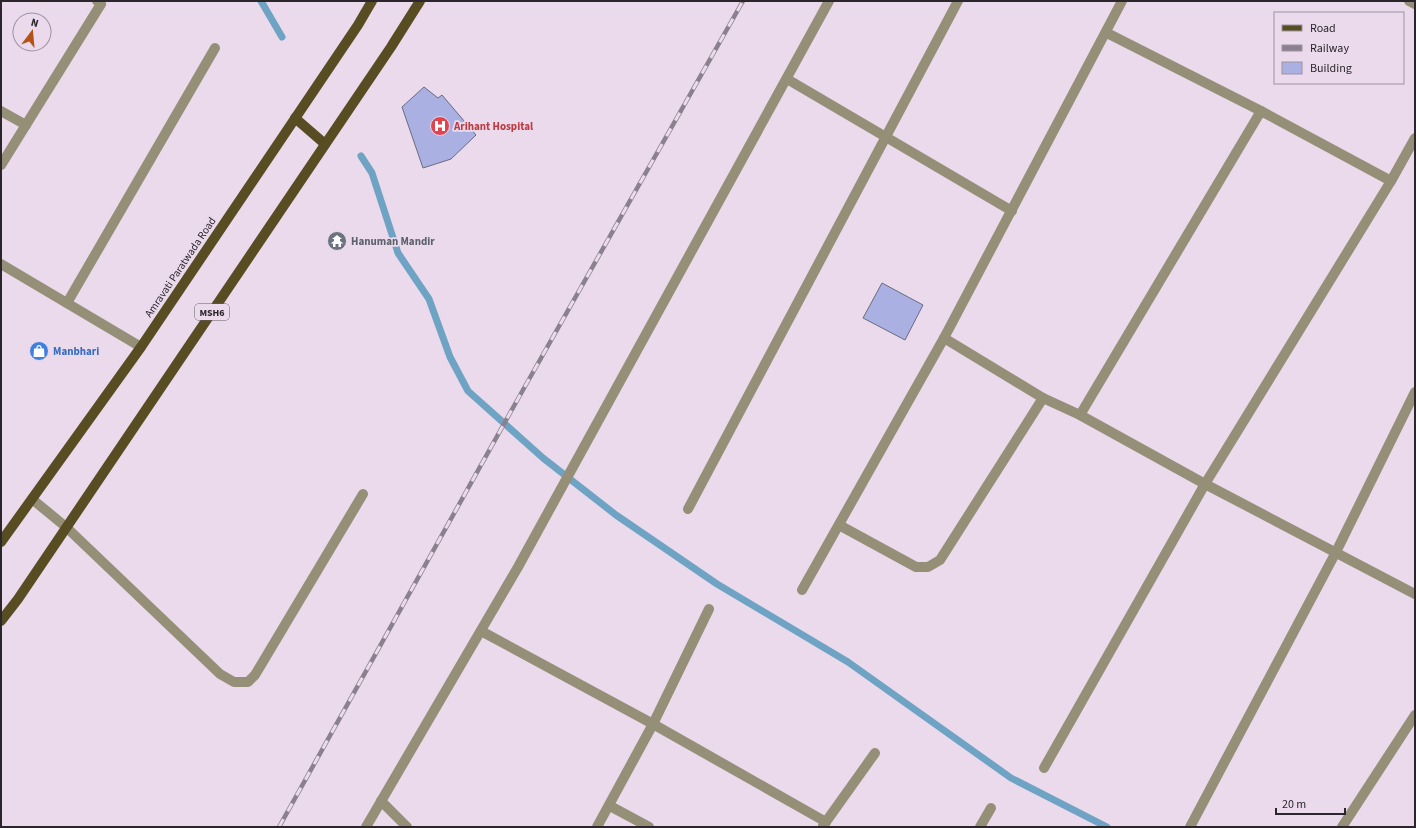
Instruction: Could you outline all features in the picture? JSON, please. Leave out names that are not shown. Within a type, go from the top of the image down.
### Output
[{"type":"main road","name":"Amravati Paratwada Road","points":[[1,542],[141,347],[372,1]]},
{"type":"main road","name":"MSH6","points":[[1,621],[325,144],[420,1]]},
{"type":"main road","points":[[295,118],[325,144]]},
{"type":"street","points":[[1,165],[101,4],[97,1]]},
{"type":"street","points":[[366,827],[481,631],[550,506],[578,459],[829,1]]},
{"type":"street","points":[[688,509],[958,1]]},
{"type":"street","points":[[802,590],[944,338],[1107,33],[1122,1]]},
{"type":"street","points":[[1410,1],[1415,4]]},
{"type":"street","points":[[1107,33],[1261,111],[1391,181]]},
{"type":"street","points":[[67,303],[215,48]]},
{"type":"street","points":[[787,79],[1012,211]]},
{"type":"street","points":[[1080,415],[1261,111]]},
{"type":"street","points":[[1,112],[26,125]]},
{"type":"street","points":[[1044,768],[1205,484],[1391,181],[1415,138]]},
{"type":"street","points":[[1,264],[141,347]]},
{"type":"street","points":[[944,338],[1043,398],[1080,415],[1205,484],[1415,594]]},
{"type":"street","points":[[1190,827],[1336,552],[1415,392]]},
{"type":"street","points":[[839,525],[916,567],[928,567],[940,560],[1043,398]]},
{"type":"street","points":[[32,499],[66,527],[220,674],[234,682],[248,682],[255,675],[363,494]]},
{"type":"street","points":[[597,827],[610,806],[653,724],[709,609]]},
{"type":"street","points":[[481,631],[653,724],[824,824],[875,753]]},
{"type":"street","points":[[1342,827],[1415,715]]},
{"type":"street","points":[[381,801],[408,827]]},
{"type":"street","points":[[610,806],[649,827]]},
{"type":"street","points":[[980,827],[991,808]]},
{"type":"building","points":[[424,87],[438,98],[442,95],[476,135],[451,159],[423,168],[402,107]]},
{"type":"building","points":[[882,283],[923,305],[905,340],[863,318]]},
{"type":"waterway","points":[[261,1],[282,37]]},
{"type":"waterway","points":[[361,156],[372,173],[398,253],[429,299],[450,357],[468,391],[543,458],[616,515],[717,584],[848,662],[1011,778],[1107,827]]},
{"type":"railway","points":[[279,827],[519,397],[743,1]]},
{"type":"place","name":"Arihant Hospital","points":[[440,126]]},
{"type":"place","name":"Hanuman Mandir","points":[[337,241]]},
{"type":"place","name":"Manbhari","points":[[39,351]]}]
